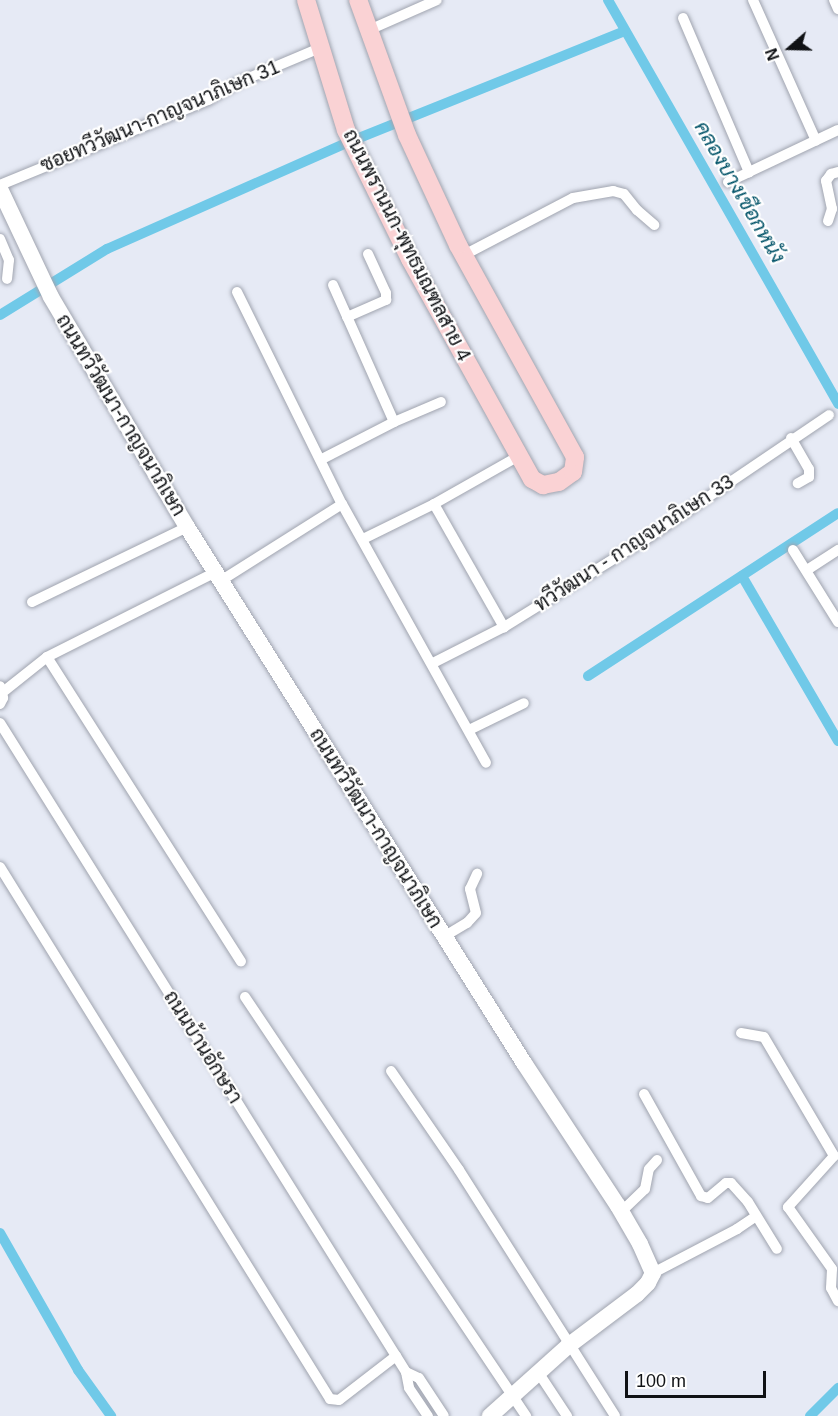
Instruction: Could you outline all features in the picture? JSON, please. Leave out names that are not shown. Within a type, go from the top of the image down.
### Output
[{"type":"main road","name":"ถนนพรานนก-พุทธมณฑลสาย 4","points":[[306,0],[341,117],[410,260],[532,479],[543,485],[559,482],[573,472],[575,457],[464,255]]},
{"type":"main road","points":[[358,0],[407,135],[464,255]]},
{"type":"street","points":[[369,30],[437,0]]},
{"type":"street","points":[[753,0],[816,141]]},
{"type":"street","points":[[834,0],[838,9]]},
{"type":"street","points":[[683,18],[749,172]]},
{"type":"street","name":"ซอยทวีวัฒนา-กาญจนาภิเษก 31","points":[[1,191],[187,108],[239,82],[320,48]]},
{"type":"street","points":[[729,182],[838,130]]},
{"type":"street","points":[[833,222],[826,181],[831,174],[838,172]]},
{"type":"street","name":"ถนนทวีวัฒนา-กาญจนาภิเษก","points":[[1,191],[51,297],[187,527],[621,1212],[640,1244],[653,1274]]},
{"type":"street","points":[[464,255],[573,198],[613,191],[624,194],[644,218],[654,225]]},
{"type":"street","points":[[0,239],[9,260],[7,279]]},
{"type":"street","points":[[347,317],[386,300],[386,293],[368,254]]},
{"type":"street","points":[[333,285],[394,422]]},
{"type":"street","points":[[237,292],[322,459],[342,504],[433,663],[486,763]]},
{"type":"street","points":[[322,459],[394,422],[441,402]]},
{"type":"street","name":"ทวีวัฒนา - กาญจนาภิเษก 33","points":[[433,663],[504,627],[646,539],[791,438],[829,415]]},
{"type":"street","points":[[791,438],[809,470],[808,477],[798,483]]},
{"type":"street","points":[[363,539],[434,504],[519,456]]},
{"type":"street","points":[[0,704],[1,689],[46,657],[219,576],[342,504]]},
{"type":"street","points":[[434,504],[504,627]]},
{"type":"street","points":[[32,602],[187,527]]},
{"type":"street","points":[[794,550],[838,621]]},
{"type":"street","points":[[807,570],[838,550]]},
{"type":"street","points":[[46,657],[241,961]]},
{"type":"street","points":[[469,730],[524,703]]},
{"type":"street","name":"ถนนบ้านอักษรา","points":[[0,723],[406,1372],[409,1388],[428,1416]]},
{"type":"street","points":[[0,867],[332,1400],[339,1400],[396,1356]]},
{"type":"street","points":[[445,936],[467,923],[476,913],[470,889],[477,874]]},
{"type":"street","points":[[245,997],[526,1416]]},
{"type":"street","points":[[741,1033],[764,1037],[834,1156],[788,1207],[832,1269],[831,1287],[838,1301]]},
{"type":"street","points":[[391,1071],[459,1170],[568,1346],[615,1416]]},
{"type":"street","points":[[644,1094],[701,1196],[708,1198],[726,1183],[732,1184],[777,1249]]},
{"type":"street","points":[[621,1212],[645,1189],[649,1169],[657,1160]]},
{"type":"street","points":[[490,1416],[568,1346],[637,1294],[653,1274],[737,1229],[756,1216]]},
{"type":"street","name":"ถนนบ้านอักษรา","points":[[406,1372],[419,1378],[444,1416]]},
{"type":"street","points":[[538,1372],[567,1416]]},
{"type":"waterway","name":"คลองบางเชือกหนัง","points":[[608,0],[838,404]]},
{"type":"waterway","points":[[0,315],[107,249],[344,144],[625,31]]},
{"type":"waterway","points":[[588,676],[838,513]]},
{"type":"waterway","points":[[742,576],[838,741]]},
{"type":"waterway","points":[[0,1233],[78,1370],[111,1416]]},
{"type":"waterway","points":[[810,1416],[838,1388]]}]
